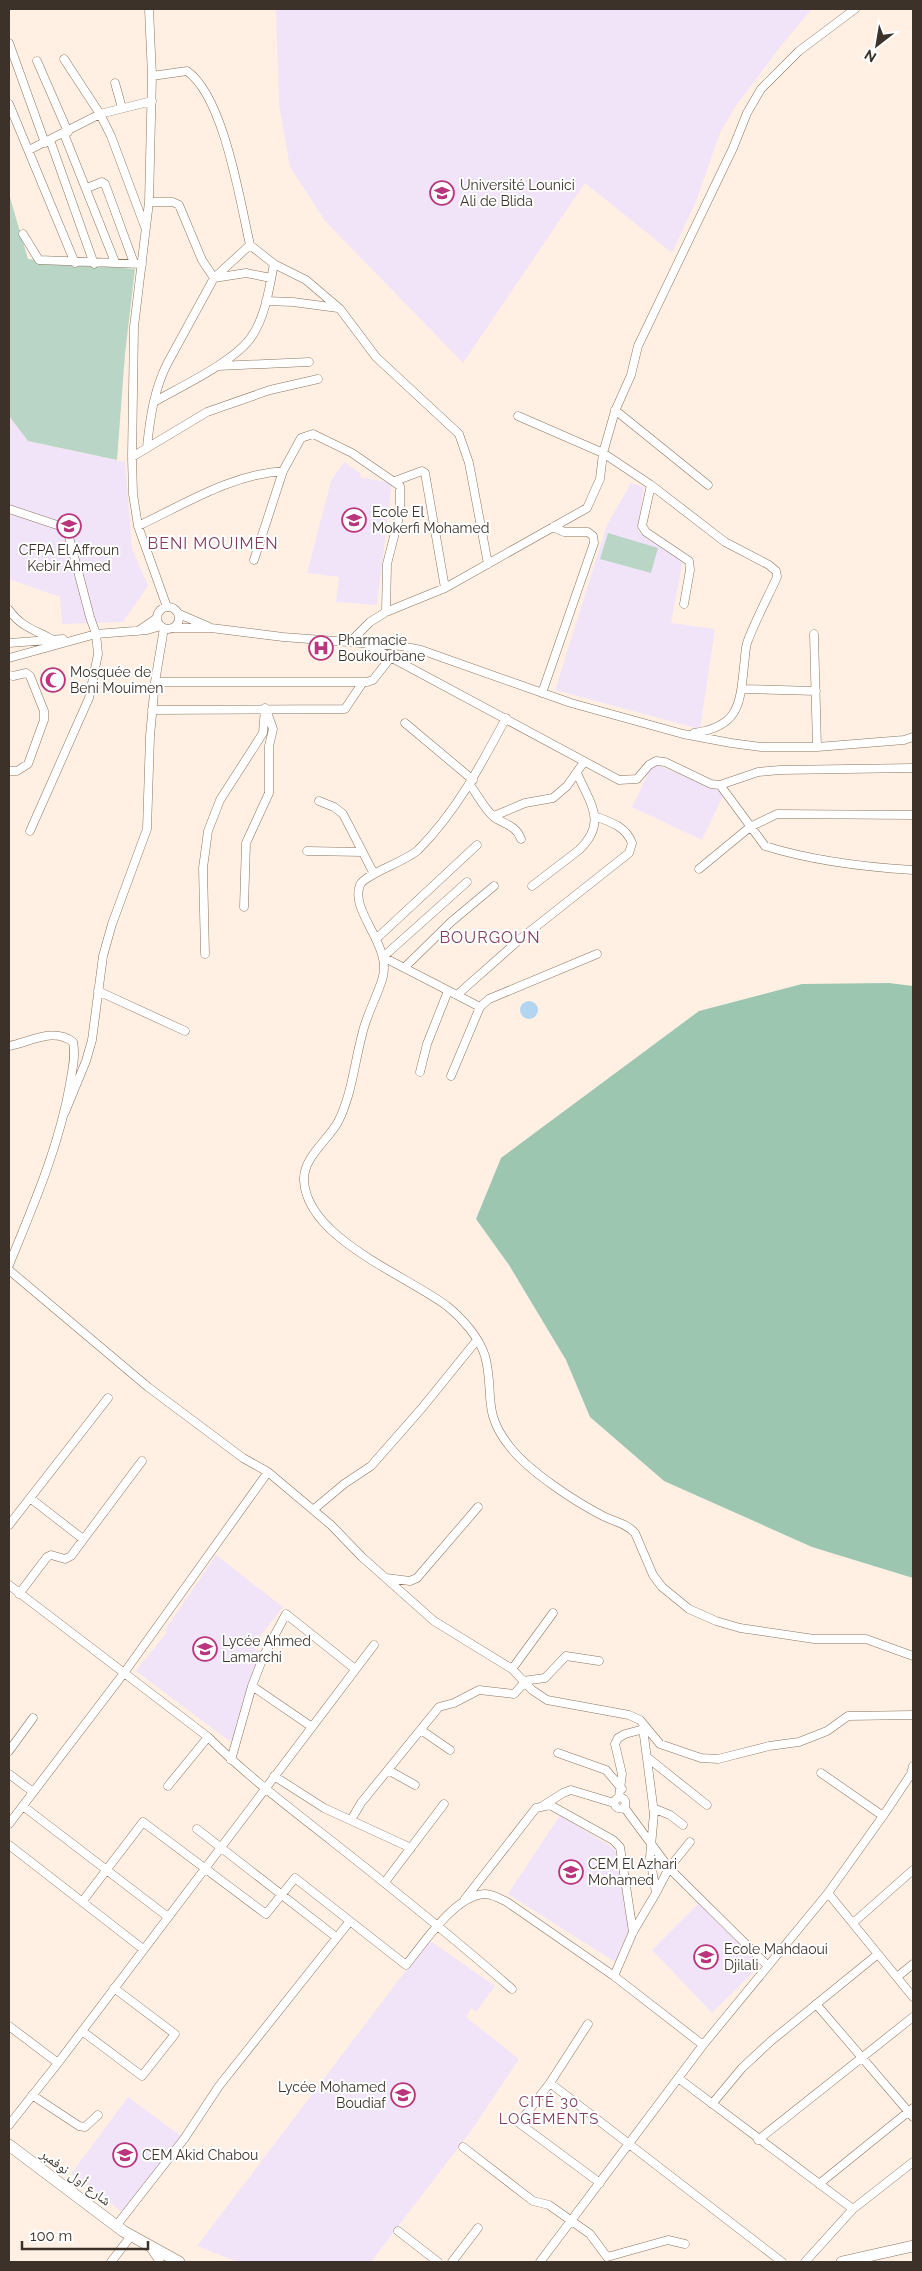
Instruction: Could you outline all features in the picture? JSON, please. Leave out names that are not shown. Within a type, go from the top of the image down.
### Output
[{"type":"main road","name":"شارع أول نوفمبر","points":[[9,2145],[116,2226],[178,2262]]},
{"type":"main road","points":[[842,2262],[913,2246]]},
{"type":"street","points":[[149,9],[152,76],[149,202],[146,230],[138,264],[134,327],[133,494],[138,526],[167,607]]},
{"type":"street","points":[[351,641],[370,622],[386,612],[445,588],[587,508],[600,479],[603,453],[615,410],[631,375],[638,346],[747,113],[761,89],[799,51],[855,9]]},
{"type":"street","points":[[9,43],[94,264]]},
{"type":"street","points":[[64,59],[100,114],[146,230]]},
{"type":"street","points":[[37,61],[115,262]]},
{"type":"street","points":[[152,76],[187,71],[202,89],[224,132],[250,245],[274,264],[306,280],[340,309],[376,357],[418,394],[436,414],[453,427],[464,442],[488,564]]},
{"type":"street","points":[[115,84],[122,108]]},
{"type":"street","points":[[29,150],[66,133],[100,114],[152,101]]},
{"type":"street","points":[[9,104],[75,263]]},
{"type":"street","points":[[87,188],[102,182],[104,184],[138,264]]},
{"type":"street","points":[[149,202],[173,202],[179,205],[202,260],[214,278]]},
{"type":"street","points":[[23,234],[39,260],[94,264],[115,262],[138,264]]},
{"type":"street","points":[[146,447],[154,402],[164,370],[214,278],[250,245]]},
{"type":"street","points":[[154,402],[218,366],[252,337],[266,301],[274,264]]},
{"type":"street","points":[[214,278],[246,273],[271,278]]},
{"type":"street","points":[[266,301],[293,302],[340,309]]},
{"type":"street","points":[[218,366],[309,362]]},
{"type":"street","points":[[132,457],[207,412],[270,390],[318,379]]},
{"type":"street","points":[[615,410],[708,485]]},
{"type":"street","points":[[518,416],[603,453],[651,485],[725,542],[769,565],[776,571],[777,577],[746,645],[741,698],[736,709],[724,725],[714,730],[686,734]]},
{"type":"street","points":[[254,560],[283,471],[301,438],[313,434],[352,453],[400,486],[402,493],[400,513],[387,564],[386,612]]},
{"type":"street","points":[[138,526],[239,478],[260,472],[283,471]]},
{"type":"street","points":[[395,481],[413,472],[422,471],[425,473],[445,588]]},
{"type":"street","points":[[651,485],[642,526],[646,532],[689,561],[690,570],[684,604]]},
{"type":"street","points":[[9,509],[63,527],[69,537],[96,634],[98,654],[93,687],[30,832]]},
{"type":"street","points":[[542,693],[588,567],[594,543],[593,536],[588,532],[564,532],[553,527]]},
{"type":"street","points":[[9,1265],[48,1167],[65,1112],[86,1061],[92,1040],[103,956],[112,924],[147,829],[152,710],[164,625],[160,611],[167,607],[172,607],[179,614],[211,628]]},
{"type":"street","points":[[9,610],[27,628],[53,640]]},
{"type":"street","points":[[9,658],[77,638],[96,634],[138,631],[179,622],[179,614]]},
{"type":"street","points":[[164,625],[211,628],[283,637],[362,642],[421,650],[542,693],[686,734],[747,745],[817,747],[913,738]]},
{"type":"street","points":[[814,634],[817,747]]},
{"type":"street","points":[[9,643],[77,638]]},
{"type":"street","points":[[362,642],[506,718],[610,777],[628,781],[637,779],[652,762],[661,761],[706,782],[720,785],[758,772],[780,770],[913,768]]},
{"type":"street","points":[[155,682],[363,682],[373,680],[391,657]]},
{"type":"street","points":[[9,674],[13,676],[26,673],[30,676],[45,716],[28,764],[17,771],[9,771]]},
{"type":"street","points":[[152,710],[345,708],[363,682]]},
{"type":"street","points":[[742,689],[816,691]]},
{"type":"street","points":[[244,906],[246,843],[268,793],[270,746],[273,729],[265,708]]},
{"type":"street","points":[[205,954],[203,868],[208,831],[220,800],[263,733],[265,708]]},
{"type":"street","points":[[506,718],[471,782],[420,848],[398,864],[365,878],[359,889],[364,915],[383,957],[383,978],[362,1033],[350,1094],[330,1135],[306,1166],[304,1183],[308,1197],[328,1228],[341,1239],[448,1307],[477,1340],[486,1363],[491,1413],[511,1448],[549,1481],[604,1516],[631,1528],[653,1575],[675,1599],[689,1609],[740,1628],[814,1639],[866,1639],[913,1656]]},
{"type":"street","points":[[405,723],[471,782],[494,816],[518,831],[521,839]]},
{"type":"street","points":[[494,816],[526,804],[553,798],[577,773],[584,762]]},
{"type":"street","points":[[532,886],[586,843],[594,829],[597,817],[577,773]]},
{"type":"street","points":[[720,785],[765,846],[858,866],[913,870]]},
{"type":"street","points":[[319,802],[334,807],[343,814],[374,874]]},
{"type":"street","points":[[699,869],[750,826],[770,816],[784,814],[913,815]]},
{"type":"street","points":[[457,995],[519,940],[629,853],[632,842],[626,832],[613,823],[597,817]]},
{"type":"street","points":[[376,938],[477,845]]},
{"type":"street","points":[[307,851],[362,852]]},
{"type":"street","points":[[383,957],[467,882]]},
{"type":"street","points":[[404,968],[451,922],[494,886]]},
{"type":"street","points":[[451,1076],[480,1008],[489,999],[597,954]]},
{"type":"street","points":[[383,957],[480,1008]]},
{"type":"street","points":[[98,991],[185,1031]]},
{"type":"street","points":[[420,1072],[427,1044],[448,991]]},
{"type":"street","points":[[9,1046],[58,1034],[73,1042],[75,1053],[65,1112]]},
{"type":"street","points":[[9,1270],[148,1387],[179,1408],[243,1458],[268,1472],[313,1510],[434,1621],[512,1669],[547,1700],[611,1711],[640,1720],[660,1744],[701,1758],[718,1759],[770,1746],[799,1742],[827,1731],[848,1716],[913,1715]]},
{"type":"street","points":[[313,1510],[344,1484],[371,1466],[422,1408],[477,1340]]},
{"type":"street","points":[[9,1526],[108,1398]]},
{"type":"street","points":[[19,1594],[51,1555],[68,1559],[142,1461]]},
{"type":"street","points":[[9,1824],[124,1673],[268,1472]]},
{"type":"street","points":[[30,1498],[83,1539]]},
{"type":"street","points":[[385,1578],[410,1581],[417,1578],[478,1507]]},
{"type":"street","points":[[9,1585],[208,1737],[231,1760],[265,1788],[439,1924],[512,1989]]},
{"type":"street","points":[[231,1760],[252,1686],[264,1655],[286,1614],[355,1669]]},
{"type":"street","points":[[512,1669],[553,1614]]},
{"type":"street","points":[[9,2125],[374,1645]]},
{"type":"street","points":[[351,1820],[361,1804],[439,1707],[454,1703],[479,1690],[514,1694],[524,1681],[545,1678],[566,1656],[599,1661]]},
{"type":"street","points":[[252,1686],[312,1727]]},
{"type":"street","points":[[9,1751],[34,1718]]},
{"type":"street","points":[[640,1720],[644,1730],[653,1808],[650,1857],[656,1893]]},
{"type":"street","points":[[421,1730],[450,1750]]},
{"type":"street","points":[[644,1730],[625,1734],[618,1738],[615,1744],[622,1774],[622,1788],[617,1800],[617,1808],[624,1807],[669,1868],[768,1966]]},
{"type":"street","points":[[168,1786],[208,1737]]},
{"type":"street","points":[[558,1752],[606,1770],[622,1788]]},
{"type":"street","points":[[648,1758],[707,1805]]},
{"type":"street","points":[[540,2262],[703,2045],[828,1893],[883,1816],[911,1774],[913,1766]]},
{"type":"street","points":[[388,1770],[415,1785]]},
{"type":"street","points":[[9,1774],[33,1792]]},
{"type":"street","points":[[820,1774],[883,1816]]},
{"type":"street","points":[[274,1776],[324,1808],[411,1848]]},
{"type":"street","points":[[82,1902],[143,1822],[266,1914],[295,1878],[406,1965],[439,1924],[463,1901],[536,1808],[563,1792],[572,1790],[617,1800]]},
{"type":"street","points":[[385,1882],[444,1804]]},
{"type":"street","points":[[543,1805],[558,1808],[614,1840],[620,1847],[633,1932]]},
{"type":"street","points":[[23,1806],[168,1916]]},
{"type":"street","points":[[653,1808],[670,1815],[682,1825]]},
{"type":"street","points":[[197,1829],[336,1938]]},
{"type":"street","points":[[614,1976],[633,1932],[669,1868],[690,1842]]},
{"type":"street","points":[[9,1845],[143,1949]]},
{"type":"street","points":[[853,1923],[913,1870]]},
{"type":"street","points":[[828,1893],[913,1997]]},
{"type":"street","points":[[463,1901],[473,1896],[487,1894],[507,1902],[614,1976],[703,2045]]},
{"type":"street","points":[[116,2226],[184,2139],[219,2086],[350,1921]]},
{"type":"street","points":[[712,2104],[742,2068],[816,2004],[878,1954]]},
{"type":"street","points":[[897,1977],[913,1964]]},
{"type":"street","points":[[82,2030],[142,2076],[175,2034],[114,1988]]},
{"type":"street","points":[[816,2004],[912,2112],[819,2184]]},
{"type":"street","points":[[758,2140],[913,2017]]},
{"type":"street","points":[[588,2024],[550,2083],[519,2124],[600,2182]]},
{"type":"street","points":[[9,2026],[58,2063]]},
{"type":"street","points":[[678,2078],[758,2140],[853,2209]]},
{"type":"street","points":[[550,2083],[782,2262]]},
{"type":"street","points":[[32,2095],[79,2126],[85,2127],[98,2115]]},
{"type":"street","points":[[464,2147],[533,2201],[549,2205],[572,2220],[590,2234],[607,2258],[668,2240],[685,2244]]},
{"type":"street","points":[[805,2262],[853,2209],[913,2162]]},
{"type":"street","points":[[452,2262],[478,2228]]},
{"type":"street","points":[[398,2231],[438,2262]]},
{"type":"street","points":[[111,2262],[131,2236]]},
{"type":"street","points":[[149,2246],[160,2262]]},
{"type":"shaded area","name":"Université Lounici Ali de Blida","points":[[276,9],[812,9],[735,107],[720,133],[695,204],[672,253],[585,183],[463,363],[325,221],[290,167],[279,105]]},
{"type":"shaded area","name":"CFPA El Affroun Kebir Ahmed","points":[[9,416],[28,441],[125,462],[132,548],[148,586],[123,622],[62,624],[60,597],[9,579]]},
{"type":"shaded area","name":"Ecole El Mokerfi Mohamed","points":[[344,462],[361,474],[360,477],[392,483],[377,605],[336,602],[339,577],[307,573],[331,481]]},
{"type":"shaded area","points":[[631,483],[644,487],[638,531],[683,560],[671,623],[715,629],[700,729],[555,690],[607,525]]},
{"type":"shaded area","points":[[658,765],[721,791],[723,796],[702,840],[632,807],[650,769]]},
{"type":"shaded area","name":"Lycée Ahmed Lamarchi","points":[[216,1555],[283,1607],[252,1647],[261,1652],[232,1743],[136,1671],[167,1632],[165,1630]]},
{"type":"shaded area","name":"CEM El Azhari Mohamed","points":[[560,1815],[615,1849],[629,1930],[615,1962],[508,1894]]},
{"type":"shaded area","name":"Ecole Mahdaoui Djilali","points":[[700,1902],[761,1965],[712,2013],[652,1950]]},
{"type":"shaded area","name":"Lycée Mohamed Boudiaf","points":[[429,1940],[495,1986],[476,2012],[471,2008],[466,2017],[519,2059],[471,2131],[371,2262],[238,2262],[197,2246]]},
{"type":"shaded area","name":"CEM Akid Chabou","points":[[128,2097],[181,2136],[122,2212],[71,2174]]},
{"type":"green space","points":[[9,194],[28,259],[135,269],[125,354],[117,460],[28,441],[9,416]]},
{"type":"green space","points":[[608,533],[658,548],[651,573],[600,559]]},
{"type":"green space","points":[[889,983],[913,986],[913,1578],[812,1547],[664,1481],[590,1417],[566,1360],[509,1265],[476,1219],[501,1158],[699,1011],[802,984]]},
{"type":"water","points":[[529,1001],[535,1004],[538,1010],[535,1016],[529,1019],[523,1016],[520,1010],[523,1004]]},
{"type":"place","name":"Université Lounici Ali de Blida","points":[[442,193]]},
{"type":"place","name":"Ecole El Mokerfi Mohamed","points":[[354,520]]},
{"type":"place","name":"CFPA El Affroun Kebir Ahmed","points":[[69,526]]},
{"type":"place","name":"Pharmacie Boukourbane","points":[[321,648]]},
{"type":"place","name":"Mosquée de Beni Mouimen","points":[[53,680]]},
{"type":"place","name":"Lycée Ahmed Lamarchi","points":[[205,1649]]},
{"type":"place","name":"CEM El Azhari Mohamed","points":[[571,1872]]},
{"type":"place","name":"Ecole Mahdaoui Djilali","points":[[706,1957]]},
{"type":"place","name":"Lycée Mohamed Boudiaf","points":[[403,2095]]},
{"type":"place","name":"CEM Akid Chabou","points":[[125,2155]]},
{"type":"district","name":"BENI MOUIMEN","points":[[213,543]]},
{"type":"district","name":"BOURGOUN","points":[[490,937]]},
{"type":"district","name":"CITÉ 30 LOGEMENTS","points":[[549,2110]]}]
